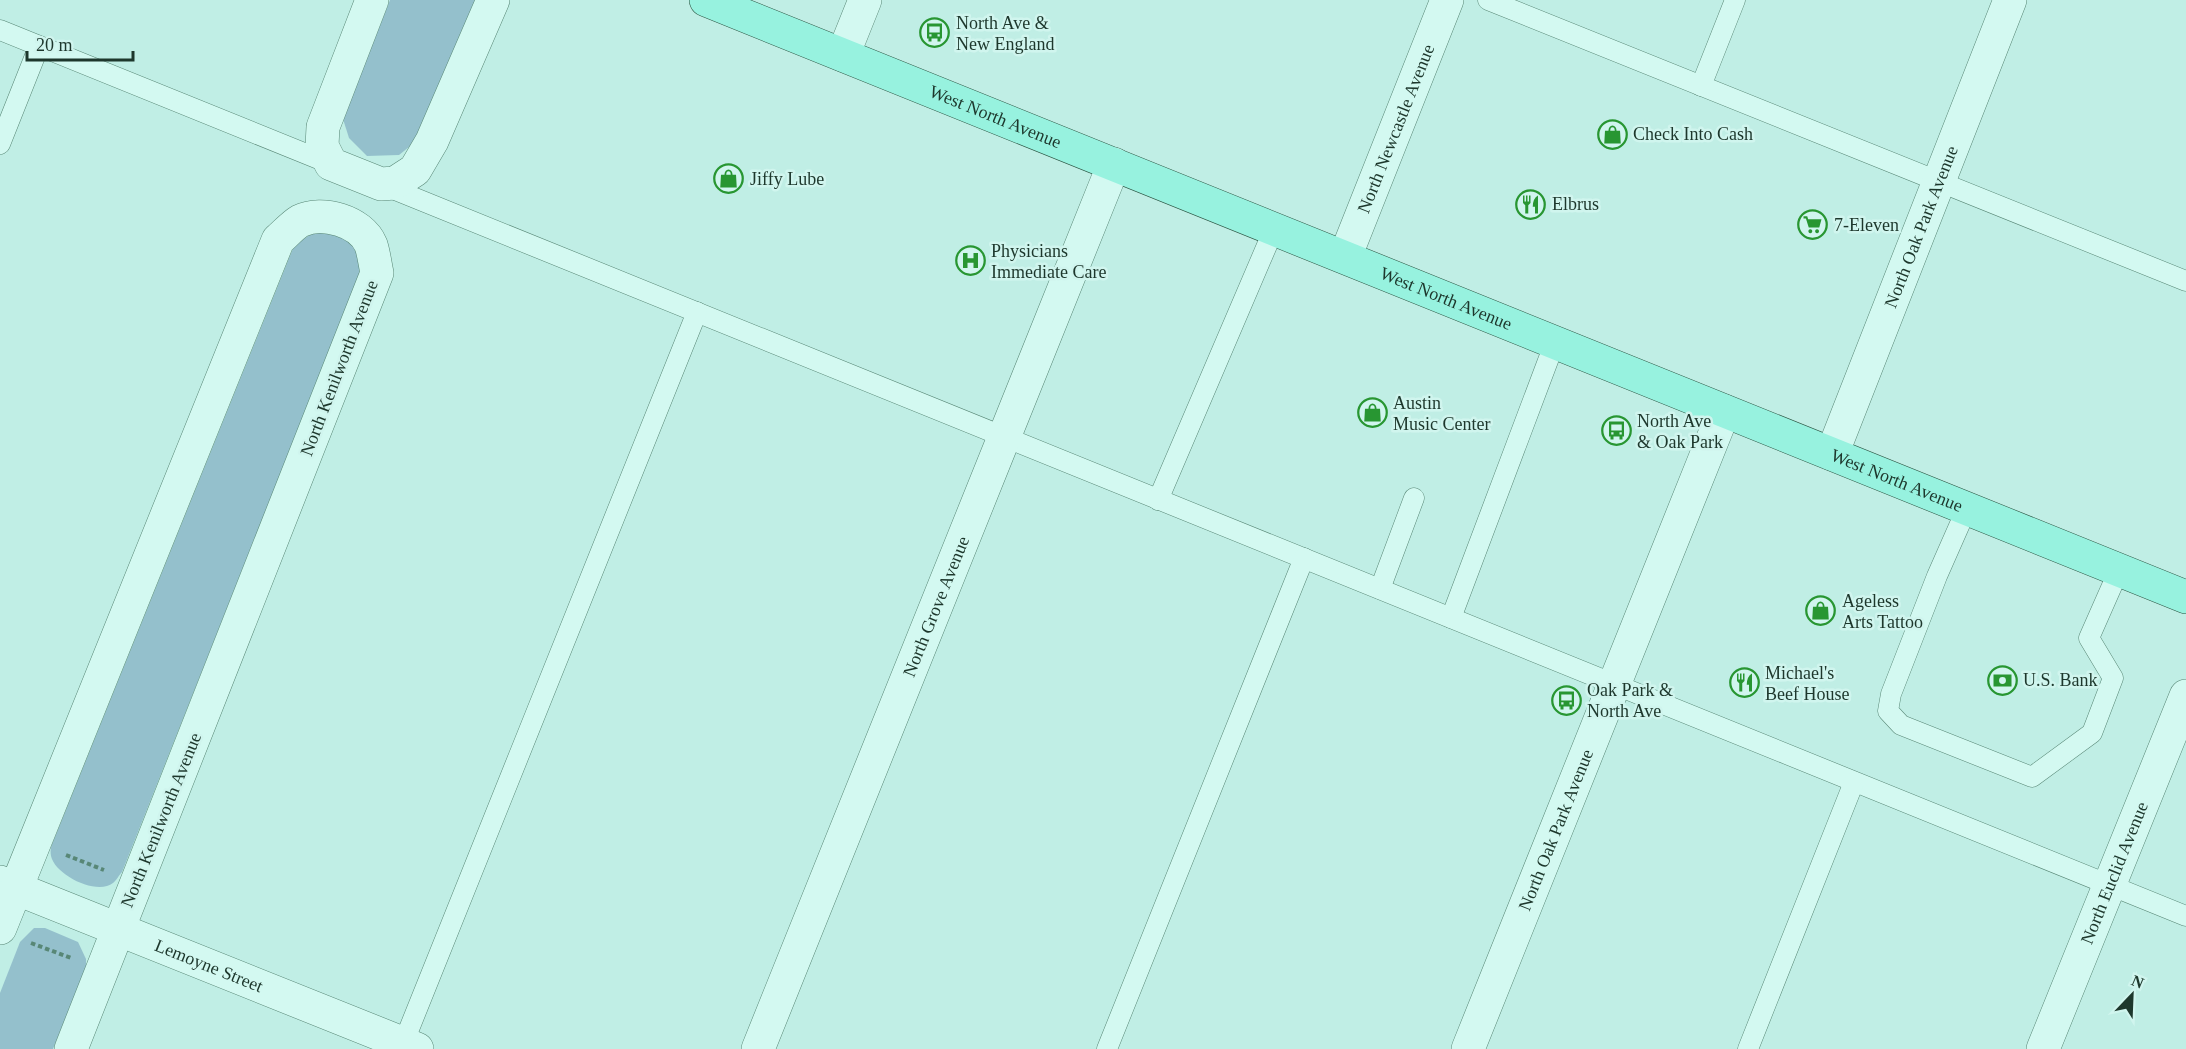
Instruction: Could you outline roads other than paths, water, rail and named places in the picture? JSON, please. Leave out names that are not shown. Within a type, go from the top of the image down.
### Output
[{"type":"main road","name":"West North Avenue","points":[[706,0],[2186,597]]},
{"type":"street","points":[[372,0],[323,127],[322,146],[331,164],[381,184],[395,183],[415,170],[432,141],[493,0]]},
{"type":"street","points":[[843,55],[865,0]]},
{"type":"street","name":"North Newcastle Avenue","points":[[1346,257],[1448,0]]},
{"type":"street","name":"North Oak Park Avenue","points":[[1832,454],[2010,0]]},
{"type":"street","name":"North Grove Avenue","points":[[758,1049],[1114,164]]},
{"type":"street","name":"North Kenilworth Avenue","points":[[11,934],[8,885],[278,240],[301,221],[324,216],[349,224],[364,235],[370,244],[377,273],[71,1049]]},
{"type":"street","name":"North Oak Park Avenue","points":[[1468,1049],[1724,411]]},
{"type":"street","name":"North Euclid Avenue","points":[[2043,1049],[2186,696]]},
{"type":"street","name":"Lemoyne Street","points":[[8,885],[407,1047]]},
{"type":"lane","points":[[1488,0],[2186,281]]},
{"type":"lane","points":[[1701,86],[1735,0]]},
{"type":"lane","points":[[0,30],[331,164]]},
{"type":"lane","points":[[0,144],[39,46]]},
{"type":"lane","points":[[381,184],[2186,916]]},
{"type":"lane","points":[[1158,500],[1274,229]]},
{"type":"lane","points":[[407,1047],[697,312]]},
{"type":"lane","points":[[1450,618],[1555,342]]},
{"type":"lane","points":[[1380,589],[1414,498]]},
{"type":"lane","points":[[1967,508],[1890,694],[1888,711],[1901,724],[2021,773],[2032,777],[2092,733],[2113,678],[2089,638],[2119,570]]},
{"type":"lane","points":[[1107,1049],[1304,558]]},
{"type":"lane","points":[[1748,1049],[1854,782]]},
{"type":"place","name":"North Ave & New England","points":[[935,33]]},
{"type":"place","name":"Check Into Cash","points":[[1612,134]]},
{"type":"place","name":"Jiffy Lube","points":[[729,179]]},
{"type":"place","name":"Elbrus","points":[[1531,204]]},
{"type":"place","name":"7-Eleven","points":[[1813,225]]},
{"type":"place","name":"Physicians Immediate Care","points":[[970,261]]},
{"type":"place","name":"Austin Music Center","points":[[1372,413]]},
{"type":"place","name":"North Ave & Oak Park","points":[[1616,431]]},
{"type":"place","name":"Ageless Arts Tattoo","points":[[1821,611]]},
{"type":"place","name":"U.S. Bank","points":[[2002,680]]},
{"type":"place","name":"Michael's Beef House","points":[[1744,683]]},
{"type":"place","name":"Oak Park & North Ave","points":[[1566,700]]}]
